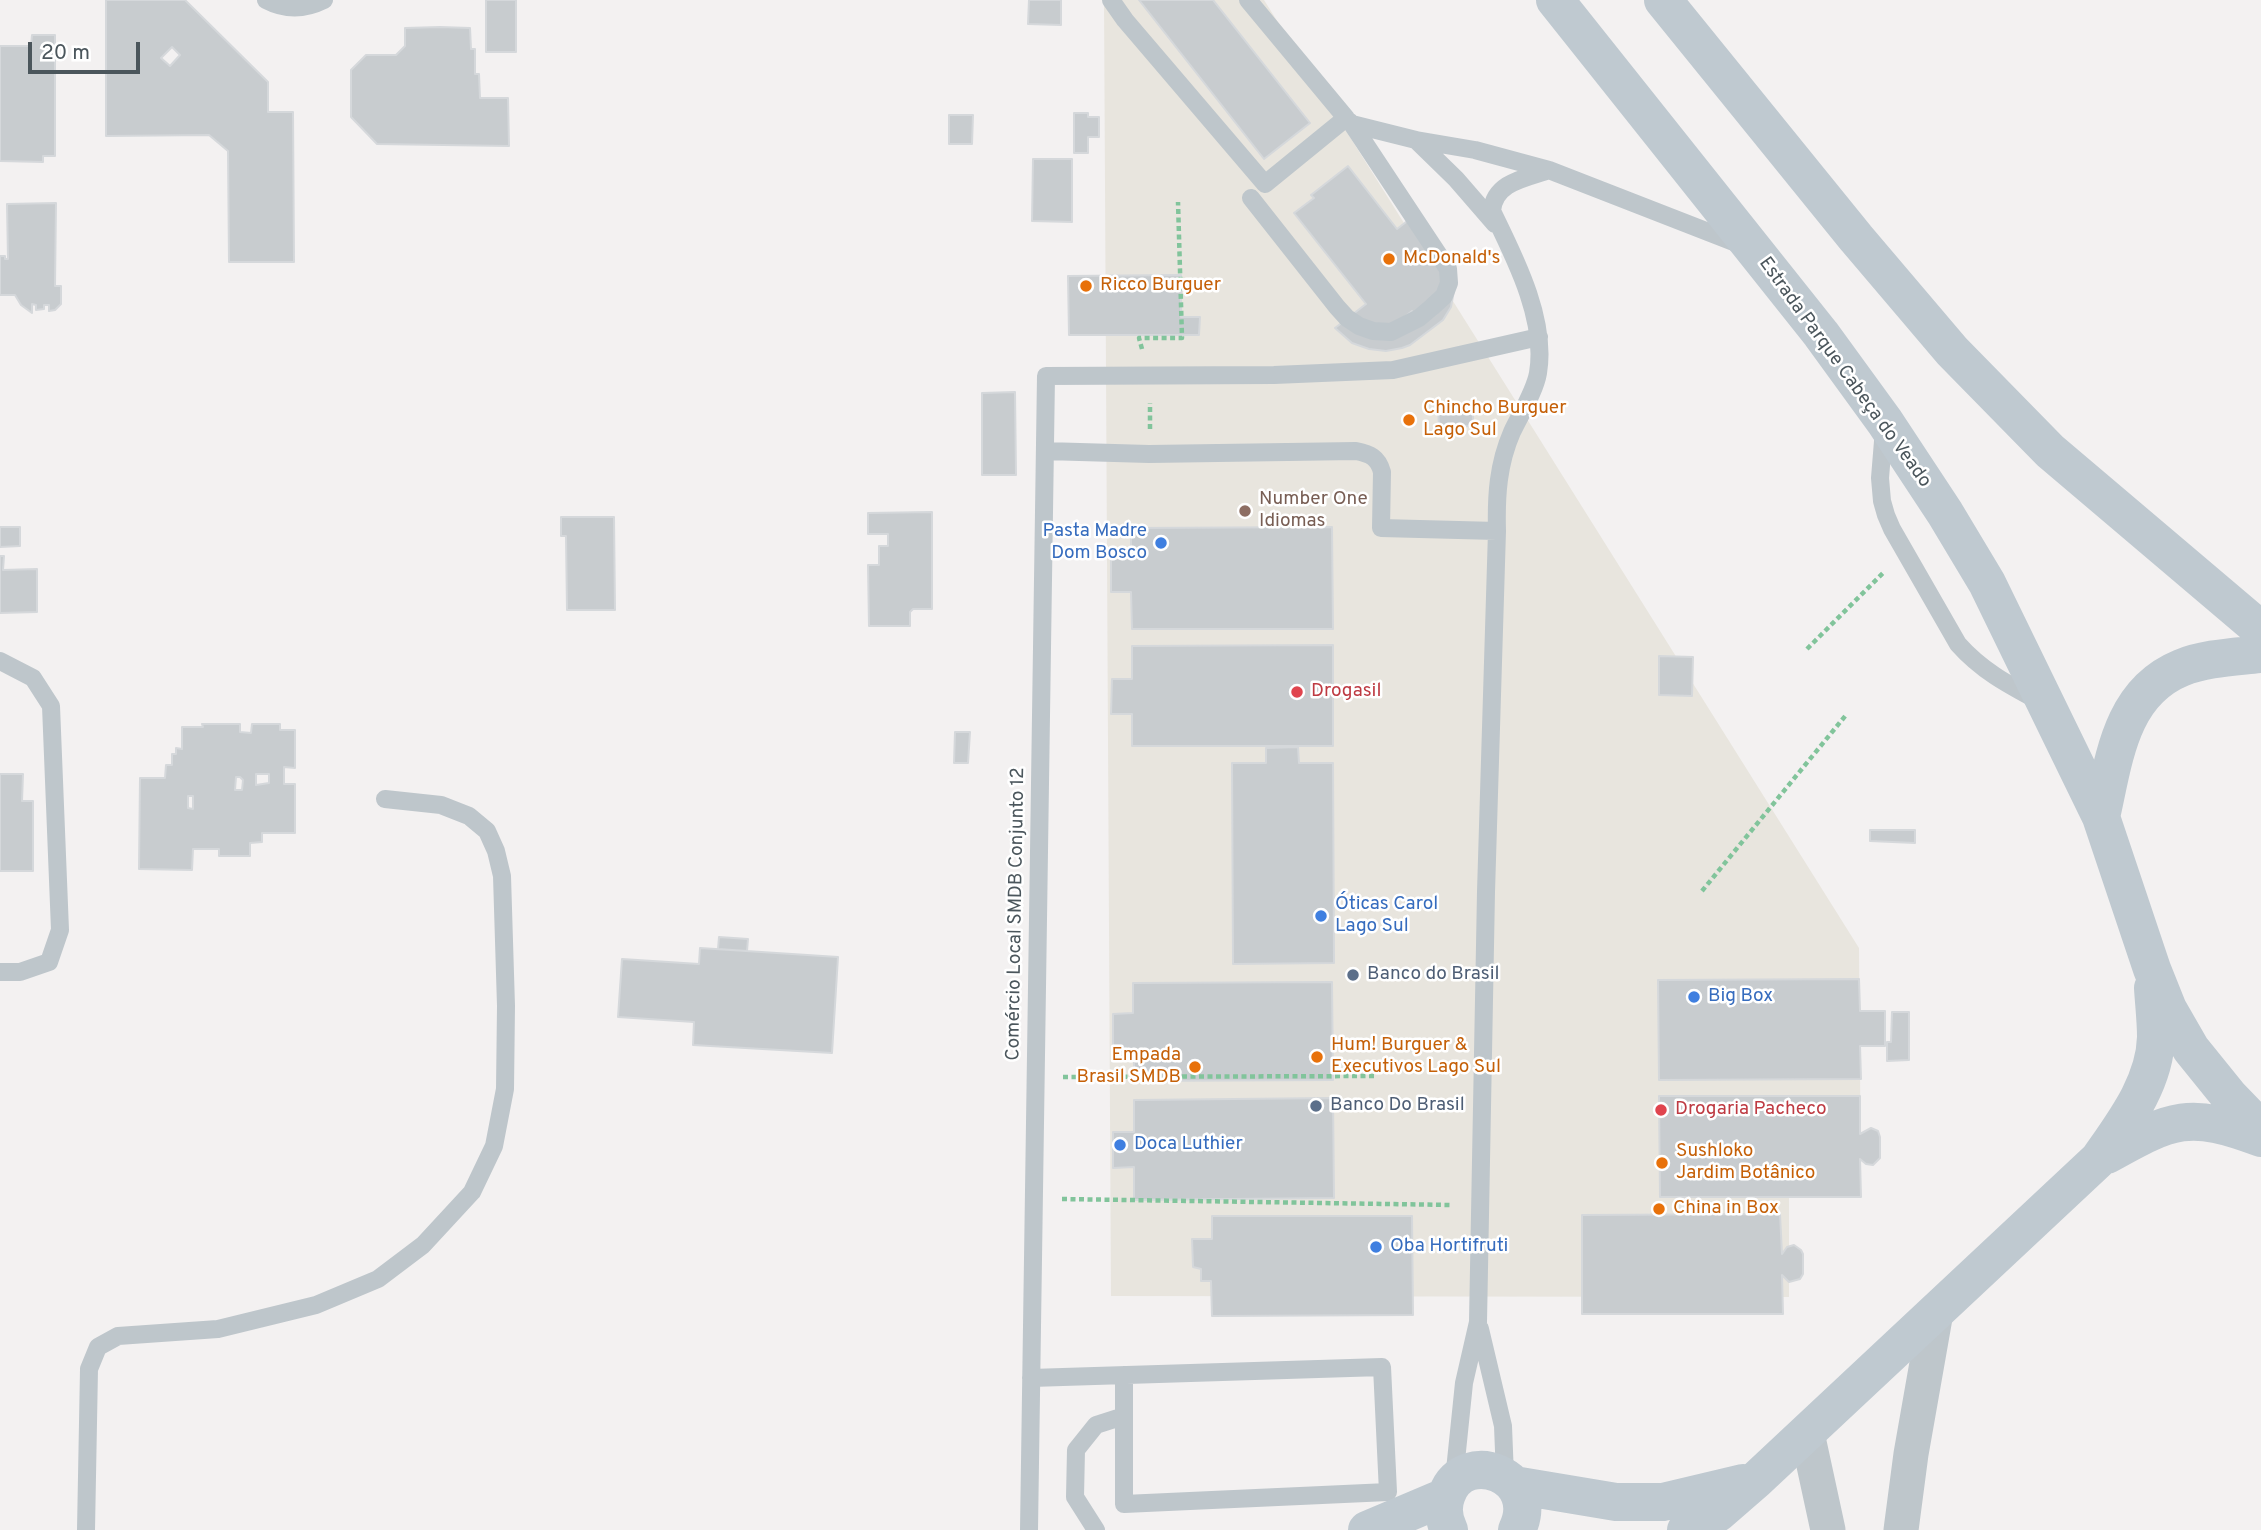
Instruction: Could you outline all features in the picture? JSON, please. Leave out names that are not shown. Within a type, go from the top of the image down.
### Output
[{"type":"main road","name":"Estrada Parque Cabeça do Veado","points":[[1555,0],[1821,334],[1885,422],[1945,513],[1987,583],[2101,817],[2152,969]]},
{"type":"main road","points":[[1663,0],[1856,239],[1952,351],[2050,451],[2261,631]]},
{"type":"main road","points":[[2101,817],[2116,749],[2130,713],[2152,684],[2182,667],[2222,658],[2261,654]]},
{"type":"main road","points":[[2152,969],[2168,1009],[2191,1049],[2229,1096],[2261,1129]]},
{"type":"main road","points":[[1686,1530],[1718,1513],[1756,1480],[2099,1159],[2130,1115],[2149,1075],[2156,1040],[2152,969]]},
{"type":"main road","points":[[2099,1159],[2147,1132],[2171,1123],[2198,1121],[2217,1124],[2261,1138]]},
{"type":"main road","points":[[1367,1530],[1450,1503],[1473,1471],[1485,1470],[1510,1481],[1616,1502],[1663,1502],[1756,1480]]},
{"type":"main road","points":[[1510,1481],[1520,1496],[1523,1508],[1517,1530]]},
{"type":"street","points":[[1900,1530],[1936,1312]]},
{"type":"street","points":[[1807,1433],[1828,1530]]},
{"type":"lane","points":[[266,0],[277,6],[295,8],[313,6],[324,0]]},
{"type":"lane","points":[[1111,0],[1125,20],[1265,184],[1349,121]]},
{"type":"lane","points":[[1248,0],[1349,121],[1448,268],[1449,283],[1444,296],[1419,318],[1391,332],[1373,331],[1359,326],[1346,318],[1251,198]]},
{"type":"lane","points":[[1349,121],[1416,140],[1475,150],[1549,170],[1755,250]]},
{"type":"lane","points":[[1416,140],[1456,179],[1502,232]]},
{"type":"lane","points":[[1450,1503],[1464,1383],[1478,1322],[1496,502],[1498,479],[1511,435],[1538,375],[1539,337],[1525,285],[1492,211],[1493,201],[1510,183],[1549,170]]},
{"type":"lane","points":[[1150,377],[1393,370],[1539,337]]},
{"type":"lane","name":"Comércio Local SMDB Conjunto 12","points":[[1029,1530],[1046,376],[1150,377]]},
{"type":"lane","points":[[1885,422],[1880,478],[1886,515],[1952,632],[1971,659],[1986,671],[2047,705]]},
{"type":"lane","points":[[1045,451],[1150,454],[1356,451],[1375,457],[1380,465],[1381,528],[1497,531]]},
{"type":"lane","points":[[0,661],[33,678],[51,706],[60,930],[49,962],[19,972],[0,972]]},
{"type":"lane","points":[[86,1530],[89,1369],[98,1347],[118,1336],[218,1329],[316,1305],[378,1279],[424,1245],[472,1192],[494,1146],[505,1089],[506,1006],[502,876],[496,851],[486,831],[469,816],[441,805],[386,799]]},
{"type":"lane","points":[[1478,1322],[1503,1426],[1510,1481]]},
{"type":"lane","points":[[1031,1378],[1124,1375],[1382,1367],[1388,1492],[1124,1504],[1124,1375]]},
{"type":"lane","points":[[1096,1530],[1074,1497],[1076,1450],[1096,1425],[1124,1416]]},
{"type":"path","points":[[1178,202],[1182,338]]},
{"type":"path","points":[[1150,377],[1150,454]]},
{"type":"path","points":[[1808,649],[1888,567]]},
{"type":"path","points":[[1702,891],[1846,715]]},
{"type":"path","points":[[1036,1077],[1377,1076]]},
{"type":"path","points":[[1034,1199],[1481,1205]]},
{"type":"shaded area","points":[[1104,0],[1264,0],[1859,948],[1861,1187],[1789,1187],[1789,1297],[1111,1296]]},
{"type":"building","points":[[106,0],[185,0],[268,82],[268,112],[293,112],[294,262],[229,262],[228,151],[209,135],[106,136]],"holes":[[[172,47],[180,55],[170,66],[161,58]]]},
{"type":"building","points":[[486,0],[516,0],[516,52],[486,52]]},
{"type":"building","points":[[1029,0],[1061,0],[1061,25],[1028,24]]},
{"type":"building","points":[[1139,0],[1213,0],[1310,123],[1264,159]]},
{"type":"building","points":[[405,28],[470,28],[471,49],[475,49],[475,74],[479,74],[480,98],[508,98],[509,146],[377,144],[351,117],[351,70],[366,55],[396,55],[405,46]]},
{"type":"building","points":[[32,35],[55,35],[55,156],[43,156],[43,162],[0,161],[0,46],[31,46]]},
{"type":"building","points":[[1074,113],[1088,113],[1088,117],[1099,117],[1099,137],[1088,137],[1088,153],[1074,153]]},
{"type":"building","points":[[949,115],[973,115],[972,144],[949,144]]},
{"type":"building","points":[[1033,159],[1072,159],[1072,222],[1032,221]]},
{"type":"building","name":"McDonald's","points":[[1348,166],[1397,229],[1415,215],[1455,285],[1451,307],[1443,320],[1410,345],[1386,351],[1352,343],[1335,328],[1366,304],[1294,213],[1314,198],[1311,195]],"holes":[[[1412,311],[1421,323],[1402,319]]]},
{"type":"building","points":[[56,203],[55,286],[61,286],[61,304],[55,310],[49,311],[49,305],[36,310],[36,305],[32,304],[32,313],[21,305],[15,295],[0,295],[0,256],[8,259],[7,204]]},
{"type":"building","points":[[1181,275],[1181,317],[1200,317],[1199,335],[1069,335],[1068,276]]},
{"type":"building","points":[[1015,392],[1016,475],[982,475],[982,393]]},
{"type":"building","points":[[1473,405],[1473,426],[1439,427],[1438,406]]},
{"type":"building","points":[[932,512],[932,609],[913,609],[910,612],[910,626],[869,626],[868,565],[879,565],[879,546],[888,546],[888,534],[868,534],[868,513]]},
{"type":"building","points":[[561,517],[614,517],[615,610],[567,610],[566,536],[561,536]]},
{"type":"building","points":[[0,527],[20,527],[20,546],[0,547]]},
{"type":"building","points":[[1332,527],[1333,629],[1132,629],[1131,592],[1111,592],[1111,555],[1131,556],[1131,528]]},
{"type":"building","points":[[0,556],[4,556],[3,570],[37,569],[37,612],[0,613]]},
{"type":"building","points":[[1333,645],[1333,746],[1132,746],[1132,714],[1111,714],[1112,679],[1132,679],[1132,646]]},
{"type":"building","points":[[1659,656],[1693,657],[1692,696],[1659,695]]},
{"type":"building","points":[[202,724],[240,724],[240,732],[251,733],[252,724],[280,724],[280,730],[295,730],[295,768],[284,767],[284,784],[295,784],[295,833],[262,833],[262,842],[250,843],[250,856],[219,856],[219,849],[193,849],[192,870],[139,869],[140,778],[165,778],[166,765],[172,765],[172,754],[176,754],[176,748],[182,749],[182,727],[203,727]],"holes":[[[256,774],[269,774],[269,783],[256,785]],[[236,777],[240,777],[243,780],[242,790],[235,790]],[[188,796],[193,796],[193,809],[188,808]]]},
{"type":"building","points":[[955,732],[970,732],[968,763],[954,763]]},
{"type":"building","points":[[1298,747],[1299,763],[1333,763],[1334,963],[1233,964],[1232,763],[1266,763],[1266,748]]},
{"type":"building","points":[[0,774],[23,774],[22,801],[33,801],[33,871],[0,871]]},
{"type":"building","points":[[1870,830],[1915,830],[1915,843],[1870,841]]},
{"type":"building","points":[[719,937],[748,939],[747,951],[718,949]]},
{"type":"building","points":[[700,948],[838,957],[832,1053],[693,1045],[694,1022],[618,1017],[622,959],[699,964]]},
{"type":"building","points":[[1859,979],[1860,1011],[1885,1011],[1885,1046],[1860,1046],[1861,1079],[1659,1080],[1658,980]]},
{"type":"building","points":[[1332,982],[1333,1080],[1134,1081],[1134,1050],[1113,1050],[1113,1014],[1133,1013],[1133,983]]},
{"type":"building","points":[[1892,1012],[1909,1012],[1909,1060],[1887,1061]]},
{"type":"building","points":[[1659,1096],[1860,1096],[1860,1134],[1871,1128],[1878,1131],[1880,1158],[1873,1165],[1860,1159],[1861,1197],[1660,1197]]},
{"type":"building","points":[[1333,1098],[1334,1198],[1134,1200],[1134,1167],[1113,1168],[1113,1132],[1134,1132],[1134,1100]]},
{"type":"building","points":[[1780,1214],[1782,1254],[1787,1247],[1794,1245],[1803,1254],[1803,1274],[1800,1279],[1789,1282],[1782,1275],[1783,1314],[1582,1314],[1582,1215]]},
{"type":"building","points":[[1212,1216],[1412,1216],[1413,1315],[1212,1316],[1211,1281],[1201,1281],[1201,1269],[1193,1267],[1192,1239],[1212,1239]]},
{"type":"place","name":"McDonald's","points":[[1389,259]]},
{"type":"place","name":"Ricco Burguer","points":[[1086,286]]},
{"type":"place","name":"Chincho Burguer Lago Sul","points":[[1409,420]]},
{"type":"place","name":"Number One Idiomas","points":[[1245,511]]},
{"type":"place","name":"Pasta Madre Dom Bosco","points":[[1161,543]]},
{"type":"place","name":"Drogasil","points":[[1297,692]]},
{"type":"place","name":"Óticas Carol Lago Sul","points":[[1321,916]]},
{"type":"place","name":"Banco do Brasil","points":[[1353,975]]},
{"type":"place","name":"Big Box","points":[[1694,997]]},
{"type":"place","name":"Hum! Burguer & Executivos Lago Sul","points":[[1317,1057]]},
{"type":"place","name":"Empada Brasil SMDB","points":[[1195,1067]]},
{"type":"place","name":"Banco Do Brasil","points":[[1316,1106]]},
{"type":"place","name":"Drogaria Pacheco","points":[[1661,1110]]},
{"type":"place","name":"Doca Luthier","points":[[1120,1145]]},
{"type":"place","name":"Sushloko Jardim Botânico","points":[[1662,1163]]},
{"type":"place","name":"China in Box","points":[[1659,1209]]},
{"type":"place","name":"Oba Hortifruti","points":[[1376,1247]]}]
